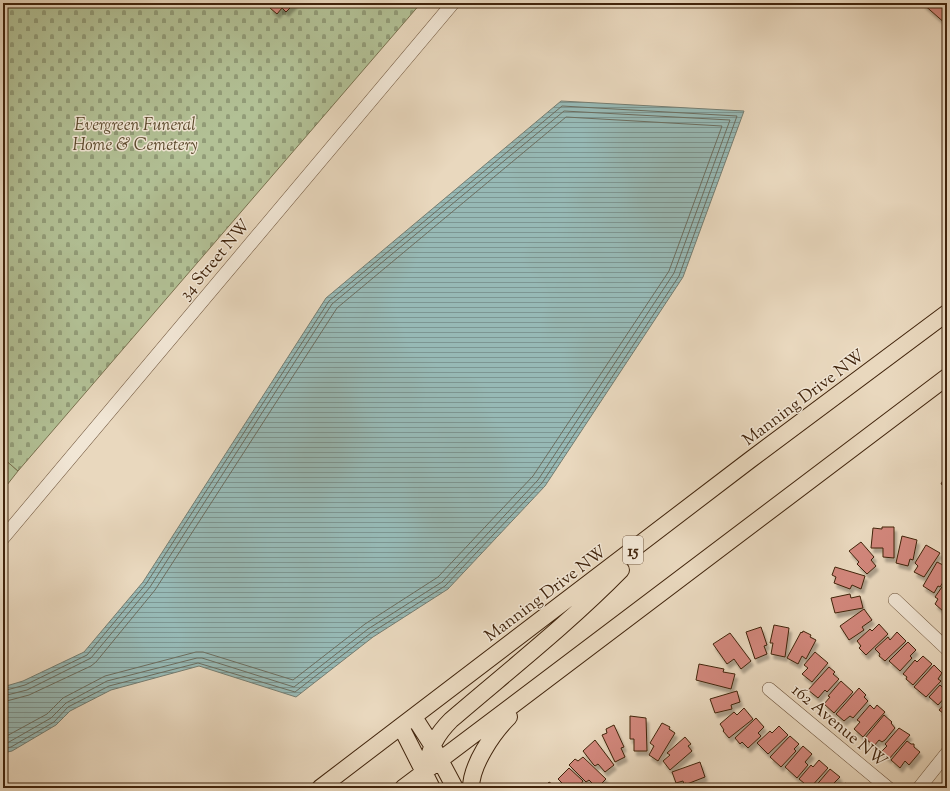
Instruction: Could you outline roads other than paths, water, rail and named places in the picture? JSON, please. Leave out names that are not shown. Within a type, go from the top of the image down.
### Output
[{"type":"main road","name":"Manning Drive NW","points":[[320,788],[656,533],[756,455],[947,313]]},
{"type":"main road","points":[[916,336],[947,326]]},
{"type":"main road","points":[[403,788],[947,376]]},
{"type":"main road","points":[[424,772],[432,745],[441,730],[450,720],[596,595],[656,533]]},
{"type":"main road","points":[[472,788],[471,783],[476,768],[495,732],[536,688]]},
{"type":"main road","points":[[414,716],[432,745],[455,788]]},
{"type":"main road","points":[[401,727],[432,788]]},
{"type":"street","name":"34 Street NW","points":[[3,538],[453,3]]},
{"type":"street","points":[[895,600],[947,649]]},
{"type":"street","name":"162 Avenue NW","points":[[769,689],[888,788]]},
{"type":"street","points":[[919,788],[947,753]]},
{"type":"water","points":[[561,101],[744,111],[683,277],[545,486],[448,589],[373,637],[296,697],[199,666],[111,690],[70,711],[56,725],[12,751],[3,753],[3,687],[23,681],[84,652],[143,582],[326,298]]},
{"type":"park label","name":"Evergreen Funeral Home & Cemetery","points":[[135,134]]}]
